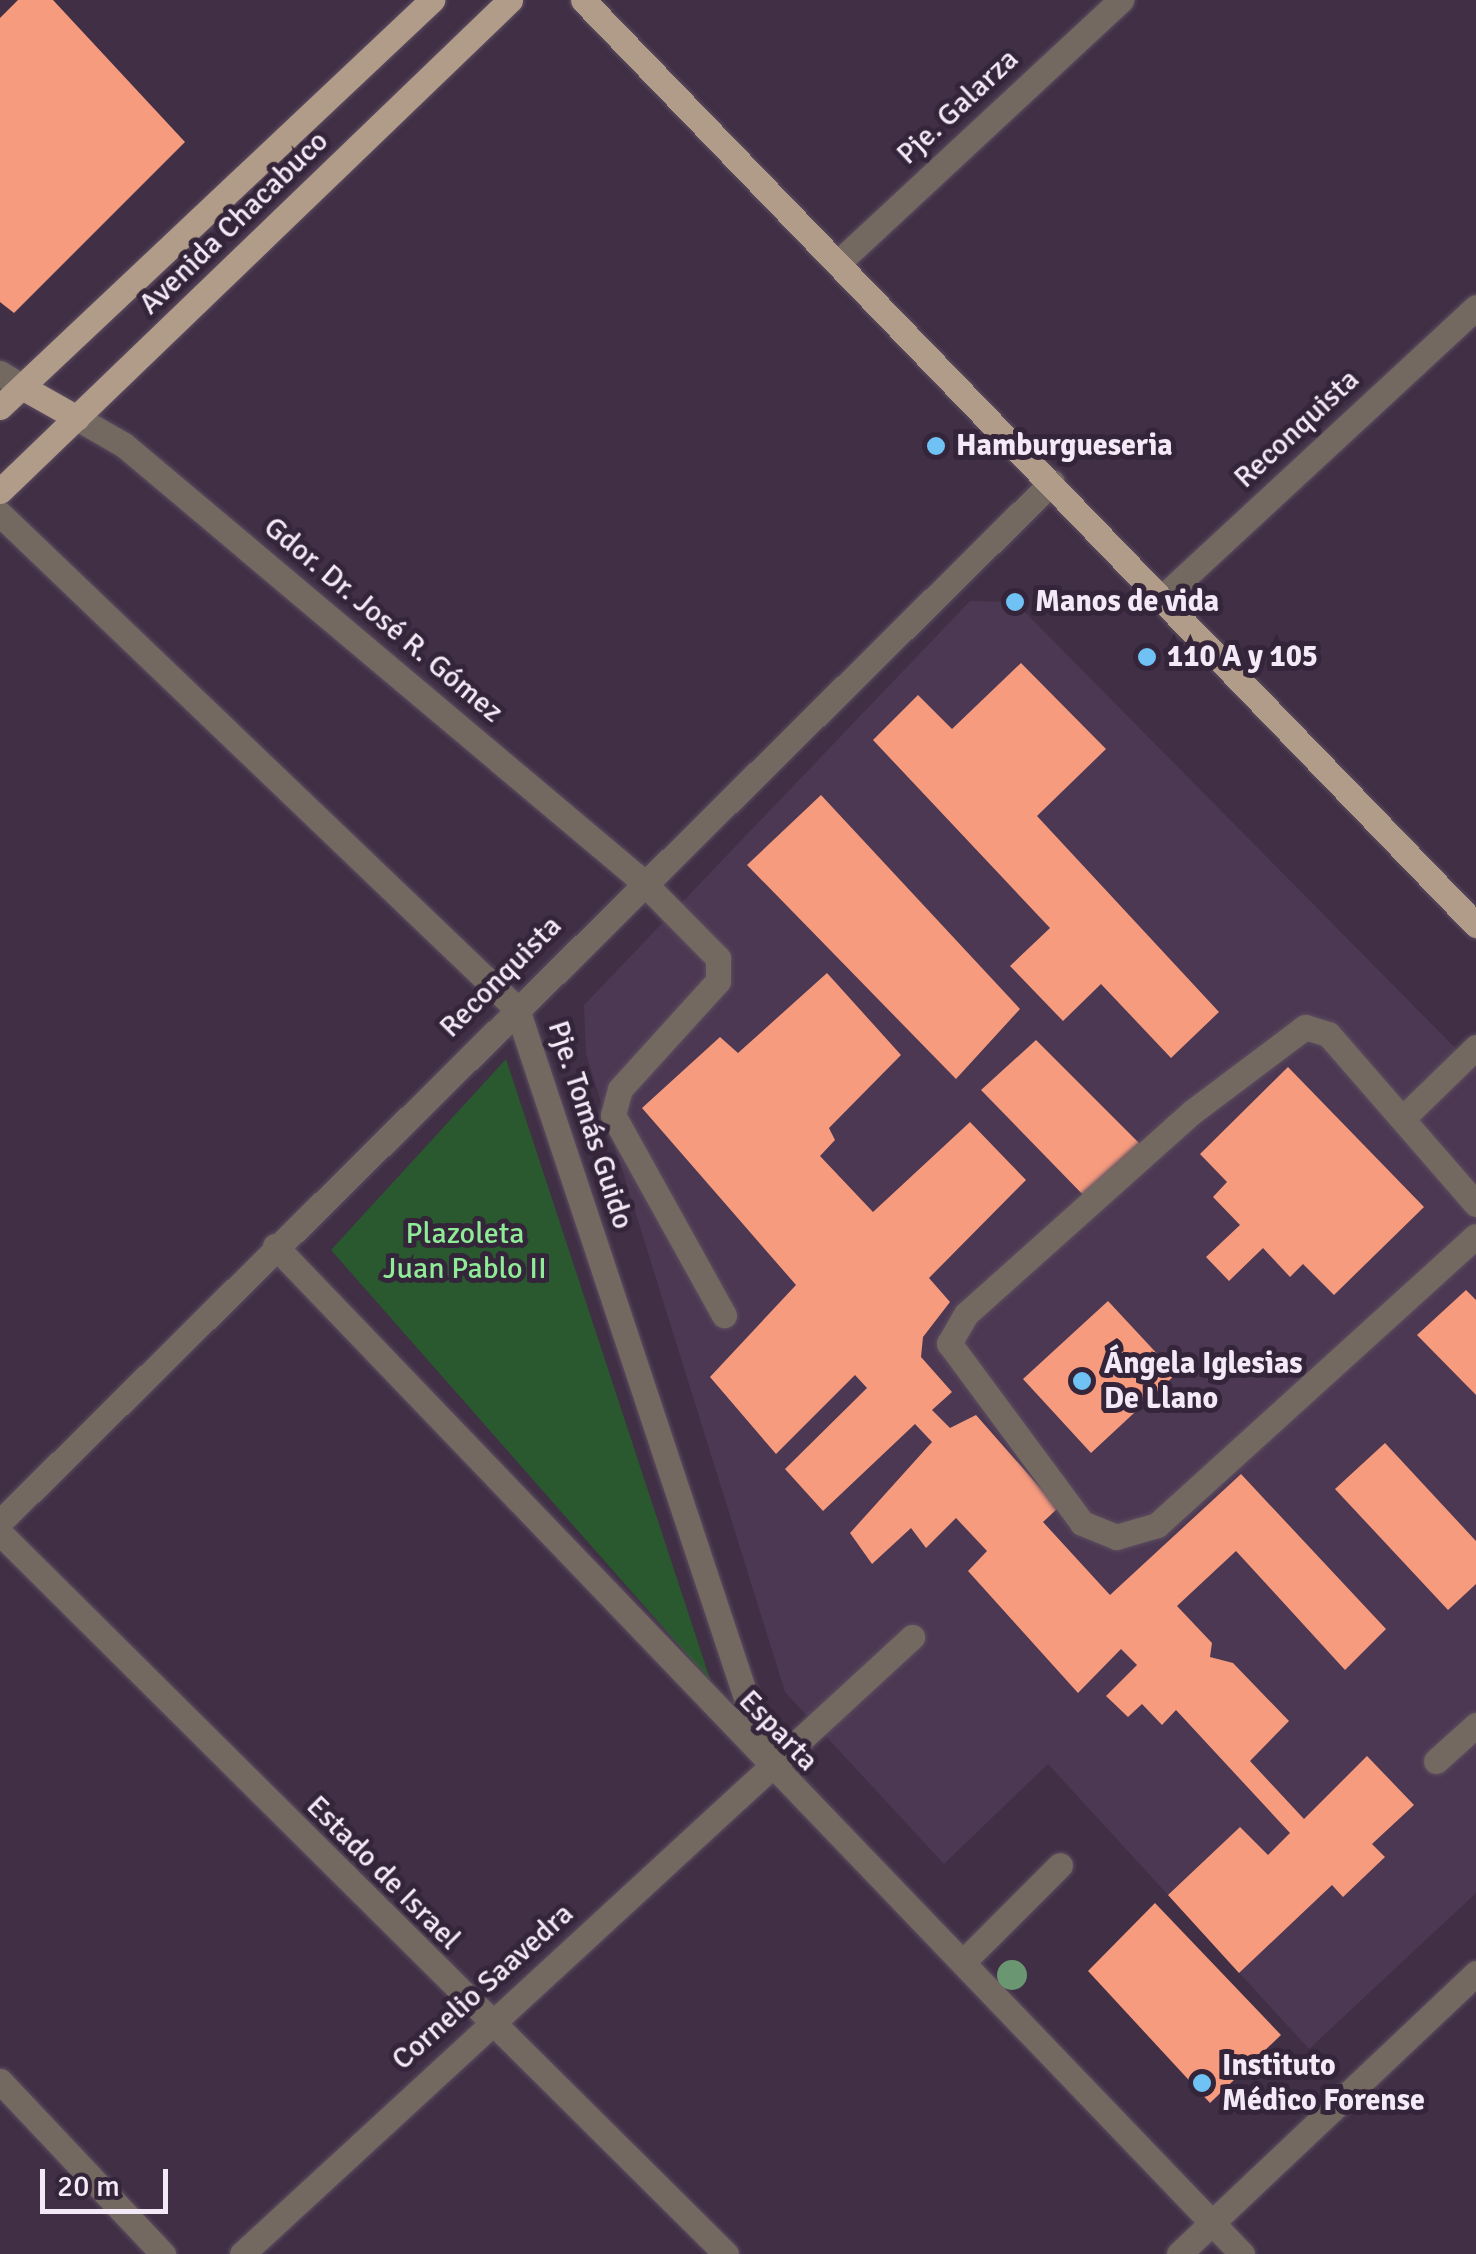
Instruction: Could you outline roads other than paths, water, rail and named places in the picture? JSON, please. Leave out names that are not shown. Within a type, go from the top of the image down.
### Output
[{"type":"main road","name":"Avenida Chacabuco","points":[[0,407],[11,380],[432,0]]},
{"type":"main road","name":"Avenida Chacabuco","points":[[0,491],[510,0]]},
{"type":"main road","points":[[583,0],[840,261],[1476,925]]},
{"type":"main road","points":[[11,380],[76,418]]},
{"type":"street","name":"Pje. Galarza","points":[[840,261],[1121,0]]},
{"type":"street","name":"Reconquista","points":[[1162,598],[1476,307]]},
{"type":"street","name":"Gdor. Dr. José R. Gómez","points":[[76,418],[124,446],[642,880],[718,958],[718,981],[620,1089],[614,1116],[724,1316]]},
{"type":"street","name":"Reconquista","points":[[0,1522],[642,880],[1052,482]]},
{"type":"street","name":"Pje. Tomás Guido","points":[[0,514],[517,1009],[770,1770]]},
{"type":"street","points":[[1476,1204],[1328,1034],[1305,1026],[1278,1039],[966,1314],[949,1344],[960,1367],[1082,1524],[1116,1536],[1156,1525],[1476,1236]]},
{"type":"street","points":[[1403,1118],[1476,1047]]},
{"type":"street","name":"Esparta","points":[[275,1246],[770,1770],[963,1962],[1242,2254]]},
{"type":"street","name":"Estado de Israel","points":[[0,1533],[488,2025],[726,2254]]},
{"type":"street","name":"Cornelio Saavedra","points":[[242,2254],[912,1636]]},
{"type":"street","points":[[1436,1761],[1476,1724]]},
{"type":"street","points":[[963,1962],[1060,1865]]},
{"type":"street","points":[[1179,2254],[1476,1974]]},
{"type":"street","points":[[0,2081],[163,2254]]},
{"type":"place","name":"Hamburgueseria","points":[[936,446]]},
{"type":"place","name":"Manos de vida","points":[[1015,602]]},
{"type":"place","name":"110 A y 105","points":[[1147,657]]},
{"type":"place","name":"Ángela Iglesias De Llano","points":[[1082,1381]]},
{"type":"place","name":"Instituto Médico Forense","points":[[1202,2083]]},
{"type":"park label","name":"Plazoleta Juan Pablo II","points":[[465,1251]]}]
